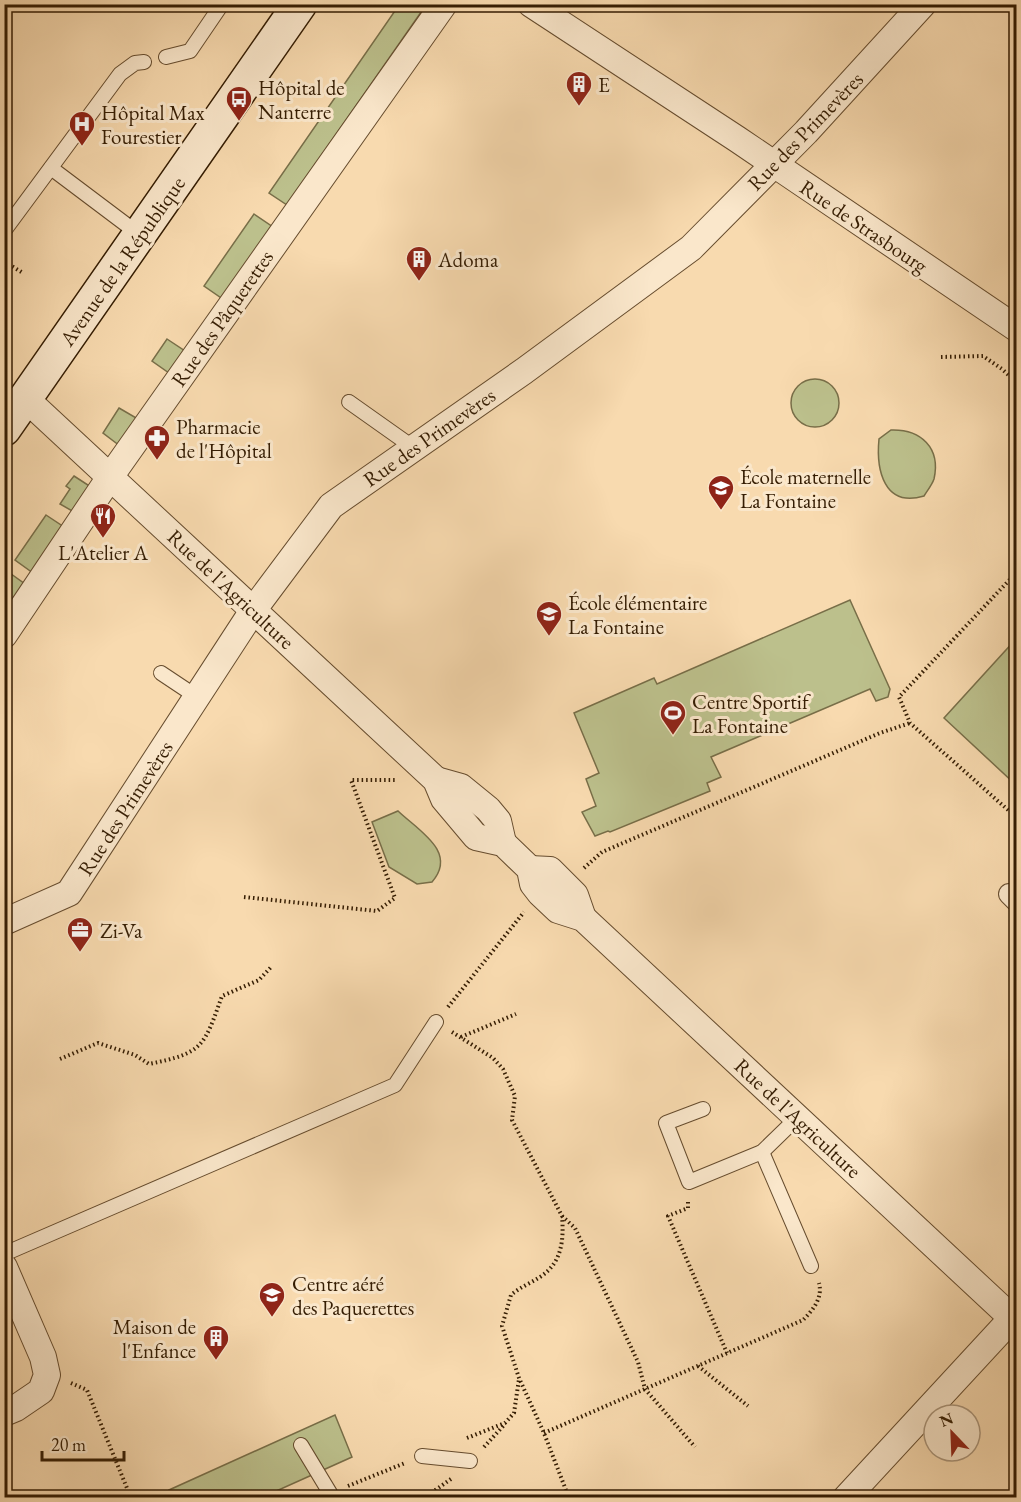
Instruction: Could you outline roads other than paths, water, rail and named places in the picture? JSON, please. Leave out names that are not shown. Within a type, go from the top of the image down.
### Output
[{"type":"main road","name":"Avenue de la République","points":[[4,429],[300,4]]},
{"type":"street","name":"Rue des Pâquerettes","points":[[4,635],[110,477],[444,4]]},
{"type":"street","name":"Rue de Strasbourg","points":[[531,4],[737,139],[1017,328]]},
{"type":"street","name":"Rue des Primevères","points":[[4,922],[69,893],[254,609],[331,506],[532,365],[691,248],[774,165],[923,4]]},
{"type":"street","name":"Rue de l'Agriculture","points":[[26,399],[436,780],[444,799],[476,837],[503,843],[530,869],[550,870],[575,895],[583,918],[796,1118],[1014,1316]]},
{"type":"street","points":[[4,1268],[43,1357],[47,1375],[41,1391],[16,1408],[4,1413]]},
{"type":"street","points":[[846,1497],[1014,1316]]},
{"type":"lane","points":[[166,57],[190,51],[222,4]]},
{"type":"lane","points":[[4,231],[120,74],[135,63],[144,62]]},
{"type":"lane","points":[[51,168],[140,235]]},
{"type":"lane","points":[[349,402],[414,448]]},
{"type":"lane","points":[[161,673],[197,697]]},
{"type":"lane","points":[[4,1254],[395,1085],[436,1022]]},
{"type":"lane","points":[[703,1109],[666,1123],[689,1182],[762,1152],[796,1118]]},
{"type":"lane","points":[[762,1152],[811,1266]]},
{"type":"lane","points":[[301,1444],[333,1497]]},
{"type":"lane","points":[[422,1456],[470,1461]]},
{"type":"place","name":"E","points":[[579,107]]},
{"type":"place","name":"Hôpital de Nanterre","points":[[239,122]]},
{"type":"place","name":"Hôpital Max Fourestier","points":[[82,147]]},
{"type":"place","name":"Adoma","points":[[419,282]]},
{"type":"place","name":"Pharmacie de l'Hôpital","points":[[157,461]]},
{"type":"place","name":"École maternelle La Fontaine","points":[[721,511]]},
{"type":"place","name":"L'Atelier A","points":[[103,539]]},
{"type":"place","name":"École élémentaire La Fontaine","points":[[549,637]]},
{"type":"place","name":"Centre Sportif La Fontaine","points":[[673,736]]},
{"type":"place","name":"Zi-Va","points":[[80,953]]},
{"type":"place","name":"Centre aéré des Paquerettes","points":[[272,1318]]},
{"type":"place","name":"Maison de l'Enfance","points":[[216,1361]]}]
